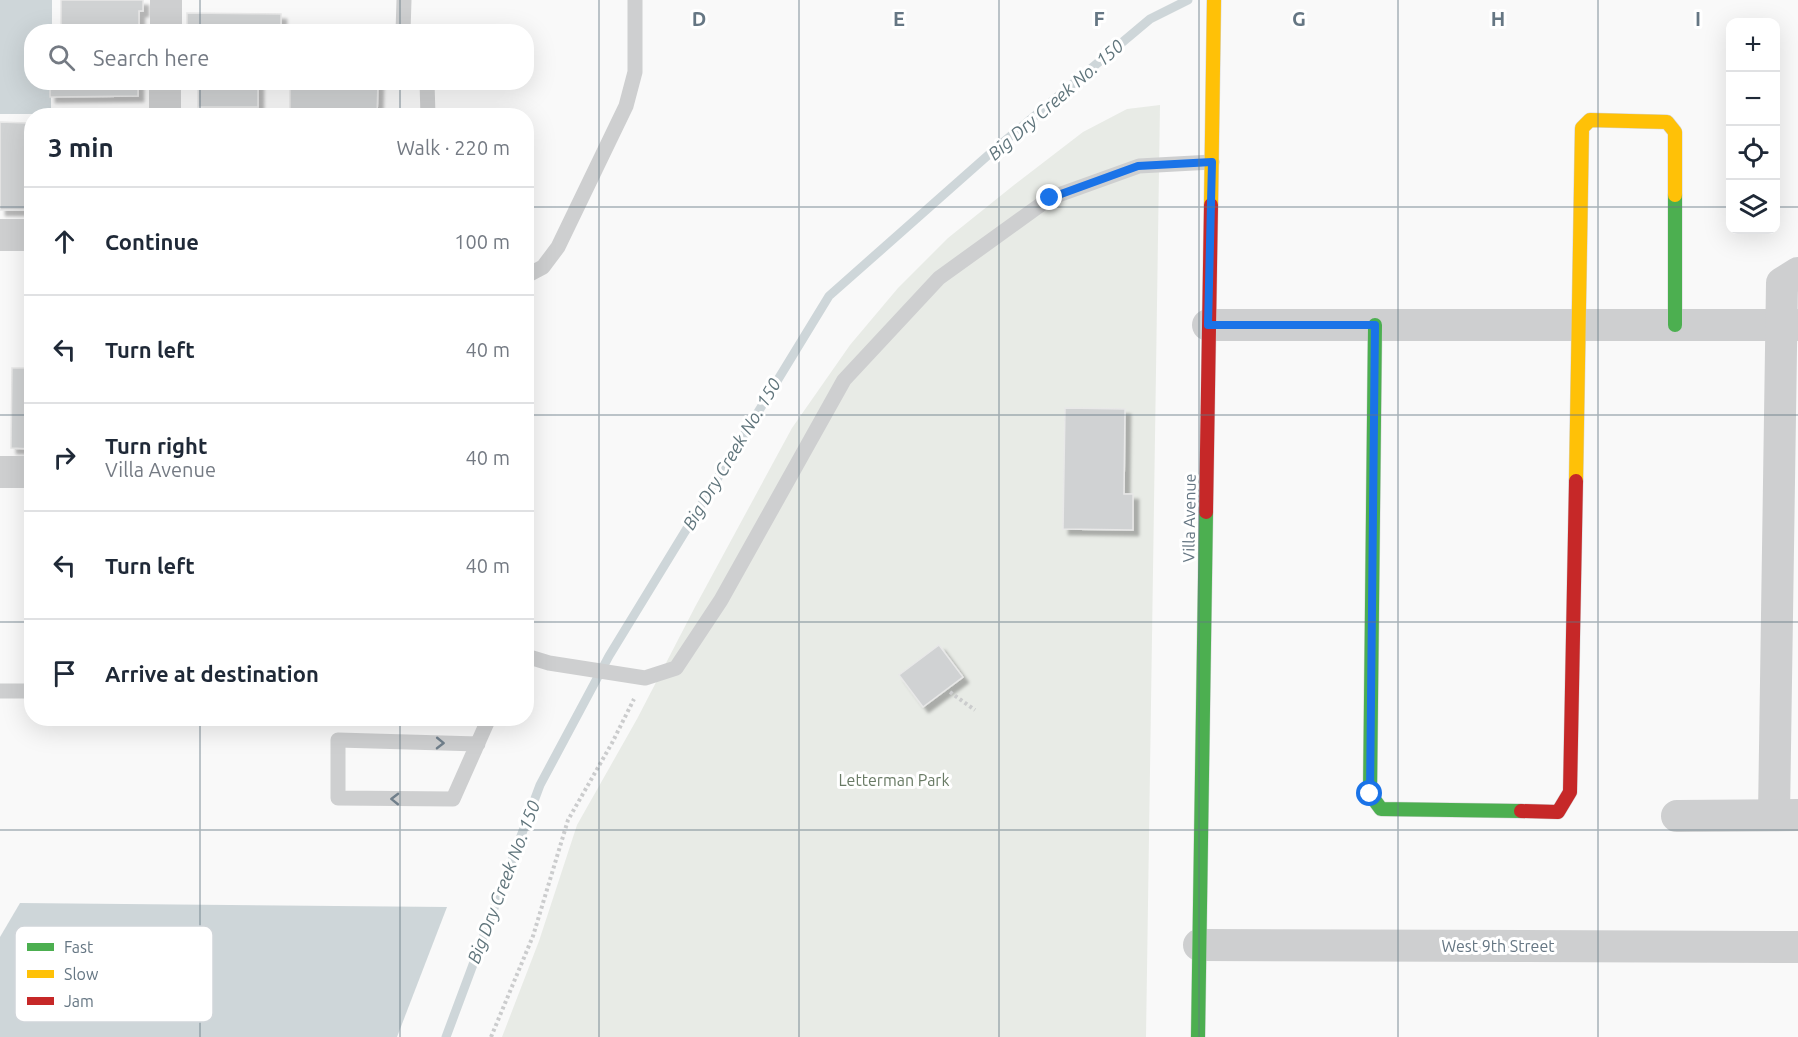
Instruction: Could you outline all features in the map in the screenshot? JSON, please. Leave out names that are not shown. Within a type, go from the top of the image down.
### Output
[{"type":"street","points":[[166,0],[166,24]]},
{"type":"street","name":"Villa Avenue","points":[[1198,1037],[1214,0]]},
{"type":"street","points":[[165,90],[165,108]]},
{"type":"street","points":[[1375,325],[1370,794],[1382,809],[1558,812],[1570,792],[1582,128],[1590,120],[1667,122],[1675,132],[1675,325]]},
{"type":"street","points":[[0,235],[24,235]]},
{"type":"street","points":[[1677,816],[1786,815],[1790,325],[1782,283],[1798,273]]},
{"type":"street","points":[[1208,325],[1790,325]]},
{"type":"street","points":[[0,472],[24,472]]},
{"type":"street","name":"West 9th Street","points":[[1198,945],[1798,947]]},
{"type":"lane","points":[[403,24],[404,0]]},
{"type":"lane","points":[[534,272],[543,267],[558,247],[626,106],[634,72],[635,0]]},
{"type":"lane","points":[[427,90],[428,108]]},
{"type":"lane","points":[[534,658],[549,663],[645,678],[676,668],[721,600],[844,380],[939,278],[1050,198],[1138,166],[1212,162]]},
{"type":"lane","points":[[0,692],[24,691]]},
{"type":"lane","points":[[478,744],[338,740],[338,798],[453,799],[478,744],[486,726]]},
{"type":"path","points":[[491,1037],[533,936],[568,820],[612,743],[645,678]]},
{"type":"path","points":[[950,692],[975,710]]},
{"type":"green space","name":"Letterman Park","points":[[1160,105],[1146,1037],[502,1037],[539,941],[577,825],[637,719],[792,428],[850,345],[898,288],[948,238],[1014,185],[1083,132],[1127,109]]},
{"type":"shaded area","points":[[0,0],[52,0],[52,24],[24,24],[24,90],[51,90],[51,108],[24,108],[24,114],[0,114]]},
{"type":"shaded area","points":[[20,903],[447,907],[397,1037],[0,1037],[0,937]]},
{"type":"building","points":[[61,0],[143,0],[143,11],[139,11],[139,24],[61,24]]},
{"type":"building","points":[[187,13],[281,14],[281,24],[187,24]]},
{"type":"building","points":[[50,90],[138,90],[138,96],[50,97]]},
{"type":"building","points":[[198,90],[258,90],[258,107],[198,107]]},
{"type":"building","points":[[290,90],[378,90],[377,108],[290,108]]},
{"type":"building","points":[[0,122],[24,123],[24,210],[0,210]]},
{"type":"building","points":[[12,368],[24,368],[24,449],[11,448]]},
{"type":"building","points":[[1065,408],[1125,409],[1124,494],[1133,494],[1133,530],[1063,529]]},
{"type":"building","points":[[939,645],[963,677],[923,707],[899,675]]},
{"type":"waterway","name":"Big Dry Creek No. 150","points":[[446,1037],[540,785],[609,656],[829,296],[994,150],[1150,19],[1188,0]]},
{"type":"traffic: fast","points":[[1675,195],[1675,325]]},
{"type":"traffic: fast","points":[[1375,325],[1370,794],[1381,809],[1521,811]]},
{"type":"traffic: fast","points":[[1198,1037],[1206,512]]},
{"type":"traffic: slow","points":[[1211,205],[1214,0]]},
{"type":"traffic: slow","points":[[1576,481],[1582,128],[1590,120],[1667,122],[1675,132],[1675,195]]},
{"type":"traffic: jam","points":[[1206,512],[1211,205]]},
{"type":"traffic: jam","points":[[1521,811],[1558,812],[1570,792],[1576,481]]},
{"type":"route","points":[[1050,198],[1138,166],[1212,162],[1208,325],[1375,325],[1370,794]]}]
